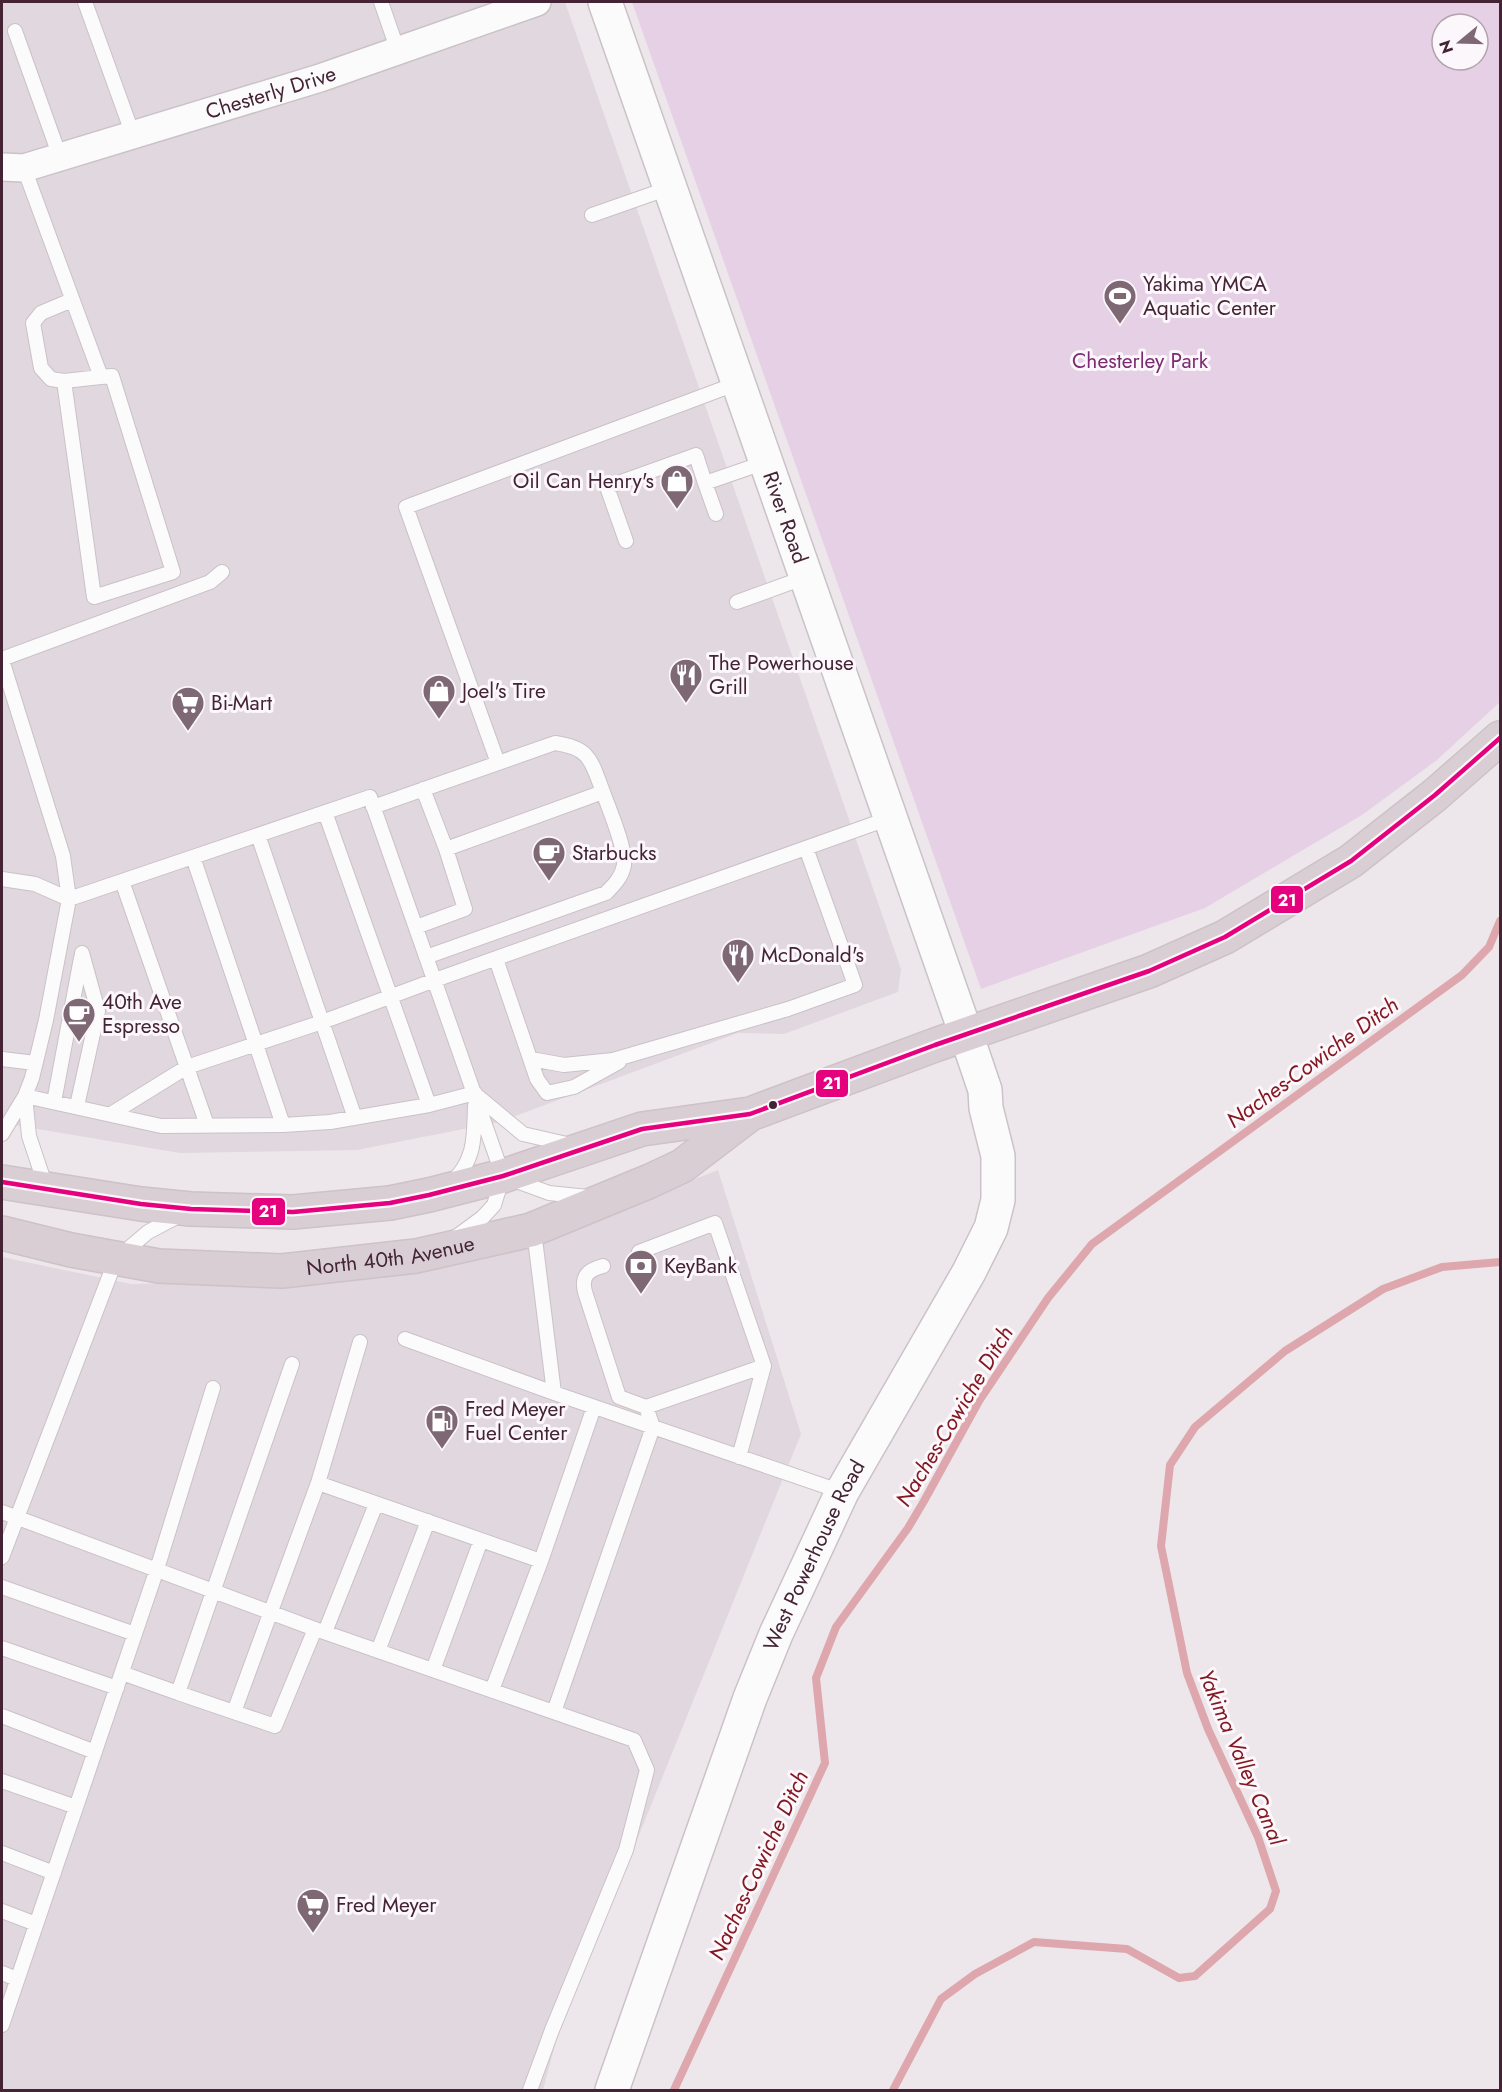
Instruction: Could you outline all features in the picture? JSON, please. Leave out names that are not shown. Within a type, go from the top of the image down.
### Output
[{"type":"main road","name":"River Road","points":[[605,2],[966,1034]]},
{"type":"main road","name":"North 40th Avenue","points":[[2,1182],[191,1209],[293,1212],[390,1203],[429,1196],[503,1176],[642,1129],[750,1114],[966,1034],[1149,971],[1225,937],[1351,861],[1435,795],[1500,738]]},
{"type":"main road","name":"West Powerhouse Road","points":[[612,2091],[750,1698],[776,1634],[843,1492],[969,1272],[991,1228],[998,1200],[998,1156],[986,1108],[985,1090],[966,1034]]},
{"type":"main road","name":"North 40th Avenue","points":[[2,1233],[116,1259],[159,1266],[282,1271],[416,1256],[531,1230],[618,1194],[682,1166],[750,1114]]},
{"type":"street","name":"Chesterly Drive","points":[[13,167],[60,157],[320,78],[531,2]]},
{"type":"lane","points":[[85,2],[133,135]]},
{"type":"lane","points":[[381,2],[398,51]]},
{"type":"lane","points":[[15,31],[60,157]]},
{"type":"lane","points":[[13,167],[72,300],[101,377]]},
{"type":"lane","points":[[592,215],[670,188]]},
{"type":"lane","points":[[64,381],[94,597],[173,572],[112,376],[64,381],[51,379],[41,368],[33,323],[41,313],[72,300]]},
{"type":"lane","points":[[498,763],[406,507],[738,383]]},
{"type":"lane","points":[[627,541],[607,487],[696,455],[716,514]]},
{"type":"lane","points":[[705,483],[766,462]]},
{"type":"lane","points":[[2,1134],[25,1096],[35,1063],[46,1020],[69,899],[63,856],[2,660],[210,582],[222,572]]},
{"type":"lane","points":[[737,602],[806,577]]},
{"type":"lane","points":[[373,807],[555,743],[571,745],[588,755],[617,831],[624,864],[617,882],[606,892],[426,957]]},
{"type":"lane","points":[[416,927],[465,909],[446,849],[423,789]]},
{"type":"lane","points":[[446,849],[603,792]]},
{"type":"lane","points":[[2,879],[35,884],[69,899],[370,797],[503,1176],[494,1205],[483,1217],[459,1235],[416,1256]]},
{"type":"lane","points":[[325,812],[429,1105]]},
{"type":"lane","points":[[111,1114],[187,1067],[391,998],[496,958],[891,818]]},
{"type":"lane","points":[[258,835],[355,1118]]},
{"type":"lane","points":[[531,1059],[564,1065],[613,1060],[788,1009],[855,985],[806,848]]},
{"type":"lane","points":[[193,857],[283,1125]]},
{"type":"lane","points":[[122,881],[207,1125]]},
{"type":"lane","points":[[54,1102],[82,953],[98,1011],[77,1106]]},
{"type":"lane","points":[[496,958],[537,1079],[548,1093],[574,1087],[629,1056]]},
{"type":"lane","points":[[2,1059],[35,1063]]},
{"type":"lane","points":[[25,1096],[161,1125],[283,1125],[355,1118],[475,1094]]},
{"type":"lane","points":[[475,1094],[523,1134],[585,1148]]},
{"type":"lane","points":[[429,1196],[446,1187],[461,1174],[474,1143],[475,1094]]},
{"type":"lane","points":[[25,1096],[29,1136],[47,1190]]},
{"type":"lane","points":[[503,1176],[549,1193],[589,1197],[618,1194]]},
{"type":"lane","points":[[2,1557],[116,1259],[148,1232],[191,1209]]},
{"type":"lane","points":[[639,1252],[715,1223],[764,1366],[739,1457]]},
{"type":"lane","points":[[531,1230],[536,1247],[554,1393]]},
{"type":"lane","points":[[603,1266],[590,1269],[582,1283],[619,1397],[646,1407],[764,1366]]},
{"type":"lane","points":[[405,1339],[594,1407],[843,1492]]},
{"type":"lane","points":[[234,1712],[318,1483],[360,1342]]},
{"type":"lane","points":[[178,1693],[292,1364]]},
{"type":"lane","points":[[2,2025],[158,1569],[213,1388]]},
{"type":"lane","points":[[492,1690],[542,1561],[594,1407]]},
{"type":"lane","points":[[555,1712],[653,1427],[646,1407]]},
{"type":"lane","points":[[318,1483],[542,1561]]},
{"type":"lane","points":[[122,1673],[275,1726],[376,1504]]},
{"type":"lane","points":[[2,1512],[320,1631],[634,1740],[647,1770],[626,1850],[552,2030],[530,2091]]},
{"type":"lane","points":[[378,1651],[428,1521]]},
{"type":"lane","points":[[433,1670],[481,1540]]},
{"type":"lane","points":[[2,1587],[135,1634]]},
{"type":"lane","points":[[2,1648],[117,1688]]},
{"type":"lane","points":[[2,1716],[95,1752]]},
{"type":"lane","points":[[2,1781],[76,1807]]},
{"type":"lane","points":[[2,1853],[54,1873]]},
{"type":"lane","points":[[2,1911],[36,1924]]},
{"type":"lane","points":[[2,1973],[17,1979]]},
{"type":"shaded area","points":[[2,2],[565,2],[901,969],[898,992],[784,1034],[738,1033],[499,1122],[357,1150],[180,1153],[2,1123]]},
{"type":"shaded area","points":[[718,1170],[801,1434],[557,2038],[543,2090],[2,2090],[2,1257],[131,1284],[333,1279],[528,1244]]},
{"type":"green space","name":"Chesterley Park","points":[[632,2],[1500,2],[1500,702],[1437,760],[1362,815],[1205,908],[981,989]]},
{"type":"waterway","name":"Naches-Cowiche Ditch","points":[[674,2090],[825,1763],[816,1678],[836,1627],[908,1528],[979,1401],[1048,1298],[1092,1244],[1462,975],[1489,947],[1500,921]]},
{"type":"waterway","name":"Yakima Valley Canal","points":[[893,2090],[941,1999],[975,1974],[1034,1942],[1127,1949],[1179,1978],[1195,1976],[1270,1909],[1276,1891],[1258,1837],[1208,1729],[1187,1673],[1161,1546],[1170,1465],[1195,1427],[1285,1351],[1383,1289],[1442,1267],[1500,1262]]},
{"type":"transit line","name":"21","points":[[2,1182],[141,1204],[191,1209],[293,1212],[390,1203],[429,1195],[503,1176],[642,1129],[750,1114],[935,1045],[1149,971],[1225,937],[1351,861],[1435,795],[1500,738]]},
{"type":"place","name":"Yakima YMCA Aquatic Center","points":[[1120,325]]},
{"type":"place","name":"Oil Can Henry's","points":[[677,510]]},
{"type":"place","name":"The Powerhouse Grill","points":[[686,704]]},
{"type":"place","name":"Joel's Tire","points":[[439,720]]},
{"type":"place","name":"Bi-Mart","points":[[188,732]]},
{"type":"place","name":"Starbucks","points":[[549,882]]},
{"type":"place","name":"McDonald's","points":[[738,984]]},
{"type":"place","name":"40th Ave Espresso","points":[[79,1043]]},
{"type":"place","name":"KeyBank","points":[[641,1295]]},
{"type":"place","name":"Fred Meyer Fuel Center","points":[[442,1450]]},
{"type":"place","name":"Fred Meyer","points":[[313,1934]]}]
